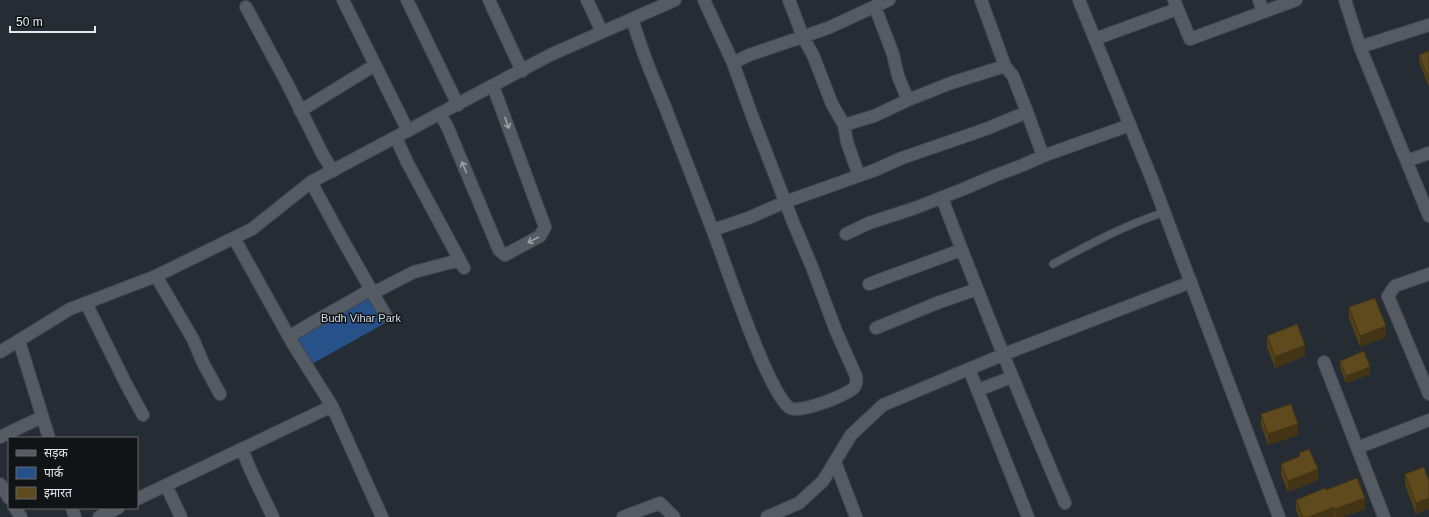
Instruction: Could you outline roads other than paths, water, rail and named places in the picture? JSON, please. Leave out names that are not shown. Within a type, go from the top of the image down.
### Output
[{"type":"street","points":[[343,0],[408,132]]},
{"type":"street","points":[[407,0],[458,105]]},
{"type":"street","points":[[489,0],[522,71]]},
{"type":"street","points":[[586,0],[602,32]]},
{"type":"street","points":[[0,352],[70,309],[156,276],[252,230],[311,182],[550,56],[676,0]]},
{"type":"street","points":[[632,19],[647,63],[771,380],[789,407],[795,410],[804,408],[838,397],[854,389],[857,382],[856,376],[785,202],[733,63],[704,0]]},
{"type":"street","points":[[789,0],[803,36],[814,55],[832,104],[844,125],[849,148],[859,176]]},
{"type":"street","points":[[733,63],[749,55],[828,28],[889,0]]},
{"type":"street","points":[[980,0],[1005,66],[1013,76],[1042,156]]},
{"type":"street","points":[[1079,0],[1165,212],[1279,517]]},
{"type":"street","points":[[1259,0],[1263,12]]},
{"type":"street","points":[[1095,39],[1175,4],[1190,39],[1296,0]]},
{"type":"street","points":[[1344,0],[1360,47],[1429,216]]},
{"type":"street","points":[[246,7],[333,171]]},
{"type":"street","points":[[875,7],[893,54],[898,76],[908,100]]},
{"type":"street","points":[[1360,47],[1429,25]]},
{"type":"street","points":[[300,111],[375,65]]},
{"type":"street","points":[[844,125],[874,116],[908,100],[951,83],[1005,66]]},
{"type":"street","points":[[440,114],[447,126],[499,250],[505,255],[540,236],[545,227],[493,86]]},
{"type":"street","points":[[713,230],[751,217],[785,202],[859,176],[902,158],[986,129],[1026,112]]},
{"type":"street","points":[[846,234],[869,223],[942,198],[1042,156],[1130,125]]},
{"type":"street","points":[[289,337],[312,322],[372,291],[414,272],[462,264],[396,138]]},
{"type":"street","points":[[1407,161],[1429,153]]},
{"type":"street","points":[[311,182],[386,316]]},
{"type":"street","points":[[942,198],[1003,355],[1065,503]]},
{"type":"street","points":[[234,238],[289,337],[332,406],[382,517]]},
{"type":"street","points":[[869,284],[961,250]]},
{"type":"street","points":[[1429,274],[1395,286],[1388,296],[1429,394]]},
{"type":"street","points":[[156,276],[193,339],[203,363],[220,394]]},
{"type":"street","points":[[767,517],[799,503],[823,481],[851,435],[883,405],[1003,355],[1191,282]]},
{"type":"street","points":[[876,328],[977,288]]},
{"type":"street","points":[[86,303],[143,415]]},
{"type":"street","points":[[19,340],[50,437]]},
{"type":"street","points":[[1324,362],[1384,517]]},
{"type":"street","points":[[969,369],[1028,517]]},
{"type":"street","points":[[978,390],[1012,377]]},
{"type":"street","points":[[138,499],[332,406]]},
{"type":"street","points":[[0,437],[42,416]]},
{"type":"street","points":[[1357,448],[1429,420]]},
{"type":"street","points":[[242,449],[273,517]]},
{"type":"street","points":[[835,462],[856,517]]},
{"type":"street","points":[[0,484],[8,496]]},
{"type":"street","points":[[166,485],[181,517]]},
{"type":"street","points":[[624,517],[660,503],[674,517]]},
{"type":"street","points":[[99,517],[116,509]]},
{"type":"lane","points":[[1053,264],[1098,240],[1144,219],[1165,212]]},
{"type":"park label","name":"Budh Vihar Park","points":[[361,318]]}]
